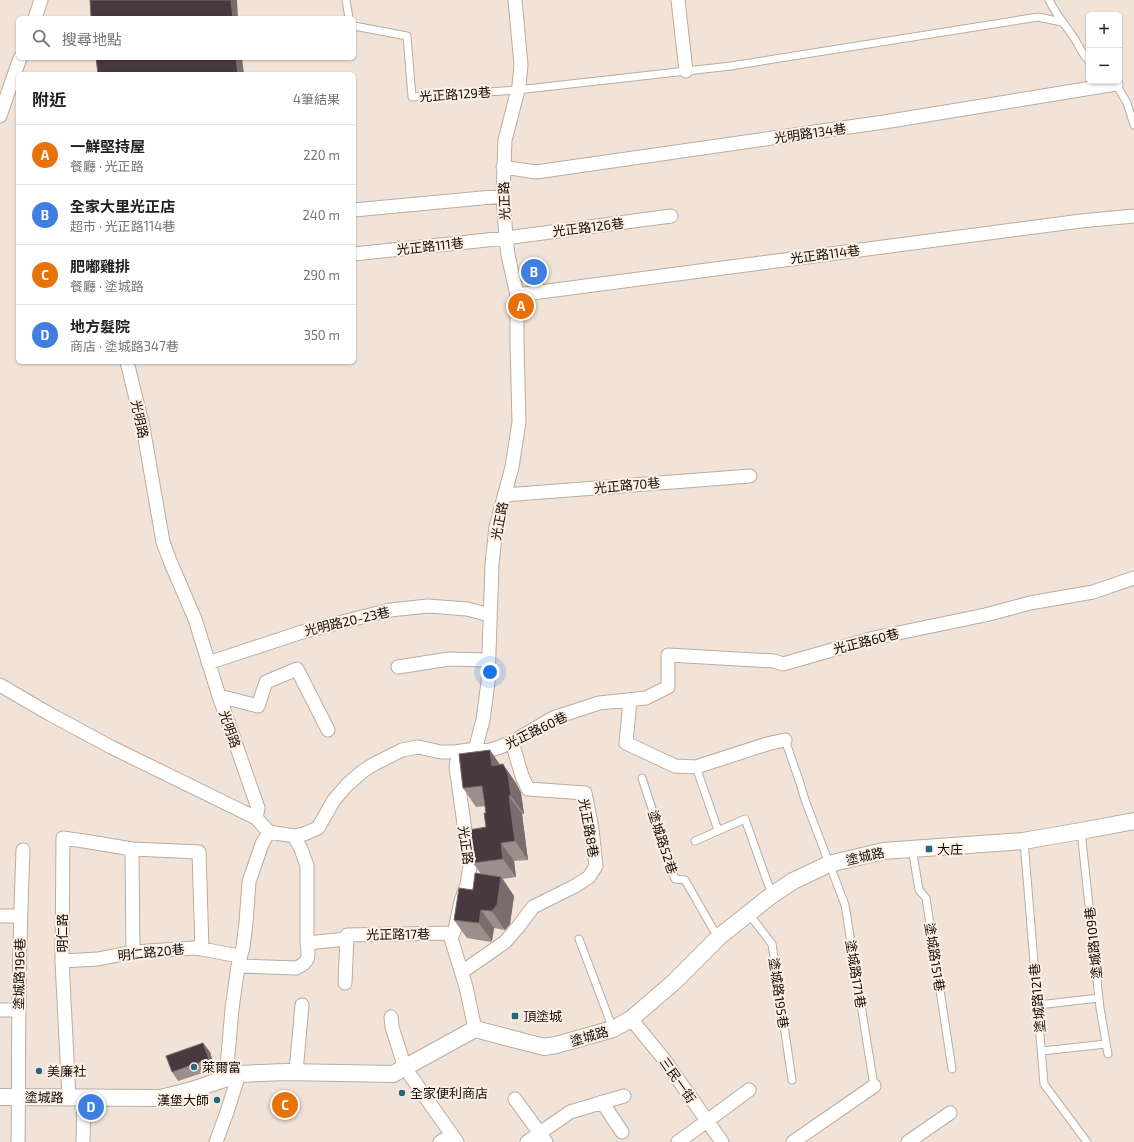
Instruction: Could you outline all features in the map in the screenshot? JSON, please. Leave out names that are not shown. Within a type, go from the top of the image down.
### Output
[{"type":"street","points":[[36,16],[41,0]]},
{"type":"street","name":"光正路","points":[[475,1029],[466,987],[451,938],[467,885],[470,866],[456,767],[457,761],[475,749],[483,720],[488,682],[492,564],[496,527],[512,468],[519,422],[517,295],[506,238],[503,196],[505,140],[517,90],[521,65],[516,0]]},
{"type":"street","points":[[678,0],[686,71]]},
{"type":"street","points":[[0,116],[19,60]]},
{"type":"street","name":"光明路134巷","points":[[503,168],[536,172],[884,122],[1108,84]]},
{"type":"street","points":[[356,210],[503,196]]},
{"type":"street","name":"光正路126巷","points":[[506,238],[671,216]]},
{"type":"street","name":"光正路114巷","points":[[517,295],[1073,222],[1134,216]]},
{"type":"street","name":"光正路111巷","points":[[356,254],[506,238]]},
{"type":"street","name":"光明路","points":[[127,364],[143,427],[163,542],[195,619],[208,663],[258,808],[256,818]]},
{"type":"street","name":"光正路70巷","points":[[504,495],[750,476]]},
{"type":"street","name":"光正路60巷","points":[[294,836],[304,834],[318,828],[334,800],[347,785],[363,771],[394,754],[418,747],[441,752],[455,752],[475,749],[487,751],[512,742],[553,718],[599,703],[646,698],[668,688],[668,655],[774,661],[783,664],[874,638],[985,615],[1030,603],[1093,592],[1134,578]]},
{"type":"street","name":"光明路20-23巷","points":[[208,663],[302,632],[390,610],[428,606],[467,609],[490,615]]},
{"type":"street","points":[[398,667],[449,659],[488,660]]},
{"type":"street","points":[[219,696],[258,706],[266,682],[297,669],[328,730]]},
{"type":"street","points":[[0,685],[111,747],[256,818],[269,832],[294,836],[301,849],[307,866],[307,961],[296,968],[239,961]]},
{"type":"street","points":[[630,700],[626,743],[675,766],[696,767],[767,744],[785,740]]},
{"type":"street","name":"光正路8巷","points":[[462,972],[505,942],[533,907],[575,886],[589,876],[596,866],[592,829],[585,793],[528,789],[522,776],[512,742]]},
{"type":"street","name":"塗城路","points":[[0,1097],[161,1098],[192,1090],[233,1076],[296,1072],[393,1074],[475,1029],[544,1047],[556,1045],[613,1029],[631,1019],[674,982],[720,936],[772,895],[793,881],[829,864],[883,851],[1024,841],[1134,821]]},
{"type":"street","points":[[216,1142],[227,1112],[233,1076],[232,1009],[239,961],[243,947],[249,882],[262,844],[269,832]]},
{"type":"street","name":"明仁路","points":[[83,1142],[62,961],[63,838],[132,849]]},
{"type":"street","points":[[133,952],[132,849],[199,852],[202,949]]},
{"type":"street","name":"塗城路196巷","points":[[18,1142],[18,1010],[23,850]]},
{"type":"street","points":[[0,916],[20,916]]},
{"type":"street","name":"光正路17巷","points":[[307,943],[346,939],[347,935],[453,933]]},
{"type":"street","points":[[345,983],[346,939]]},
{"type":"street","name":"明仁路20巷","points":[[62,961],[98,959],[133,952],[194,948],[202,949],[239,961]]},
{"type":"street","points":[[296,1072],[302,1006]]},
{"type":"street","points":[[0,1010],[18,1010]]},
{"type":"street","name":"三民一街","points":[[631,1019],[663,1058],[722,1142]]},
{"type":"street","points":[[389,1023],[405,1068],[454,1138],[440,1142]]},
{"type":"street","points":[[793,1142],[874,1086]]},
{"type":"street","points":[[678,1142],[749,1090]]},
{"type":"street","points":[[526,1142],[543,1137],[570,1112],[624,1096]]},
{"type":"street","points":[[515,1099],[543,1137]]},
{"type":"street","points":[[602,1102],[622,1132]]},
{"type":"street","points":[[908,1142],[950,1113]]},
{"type":"lane","points":[[346,0],[349,16]]},
{"type":"lane","points":[[1049,0],[1053,9],[1073,36],[1080,50],[1086,57]]},
{"type":"lane","points":[[517,90],[731,66],[1038,17],[1062,22]]},
{"type":"lane","name":"光正路129巷","points":[[356,26],[407,36],[412,97],[517,90]]},
{"type":"lane","points":[[1115,84],[1127,103],[1134,125]]},
{"type":"lane","name":"塗城路171巷","points":[[785,740],[805,800],[845,905],[874,1086]]},
{"type":"lane","points":[[696,767],[718,830]]},
{"type":"lane","name":"塗城路52巷","points":[[642,778],[675,879],[685,880],[713,929],[720,936]]},
{"type":"lane","points":[[695,841],[745,818],[772,895]]},
{"type":"lane","name":"塗城路109巷","points":[[1081,831],[1099,998],[1108,1054]]},
{"type":"lane","name":"塗城路121巷","points":[[1024,841],[1044,1084],[1087,1142]]},
{"type":"lane","name":"塗城路151巷","points":[[912,848],[919,890],[926,898],[952,1069]]},
{"type":"lane","name":"塗城路195巷","points":[[749,914],[772,944],[792,1080]]},
{"type":"lane","points":[[580,939],[613,1029]]},
{"type":"lane","points":[[1038,1005],[1099,998]]},
{"type":"lane","points":[[1042,1052],[1106,1044]]},
{"type":"building","points":[[90,0],[231,0],[233,16],[91,16]]},
{"type":"building","points":[[96,60],[236,60],[238,72],[98,72]]},
{"type":"building","points":[[490,750],[492,766],[503,764],[508,774],[511,796],[509,796],[515,841],[501,843],[503,859],[473,863],[469,830],[486,827],[484,813],[486,813],[482,786],[463,788],[459,754]]},
{"type":"building","points":[[475,873],[501,877],[497,905],[492,911],[481,910],[479,923],[454,920],[459,888],[473,890]]},
{"type":"building","points":[[203,1043],[209,1059],[172,1072],[166,1056]]},
{"type":"place","name":"全家大里光正店","points":[[534,272]]},
{"type":"place","name":"一鮮堅持屋","points":[[521,306]]},
{"type":"place","name":"大庄","points":[[929,849]]},
{"type":"place","name":"頂塗城","points":[[515,1016]]},
{"type":"place","name":"萊爾富","points":[[194,1067]]},
{"type":"place","name":"美廉社","points":[[39,1071]]},
{"type":"place","name":"全家便利商店","points":[[402,1093]]},
{"type":"place","name":"漢堡大師","points":[[217,1100]]},
{"type":"place","name":"肥嘟雞排","points":[[285,1105]]},
{"type":"place","name":"地方髮院","points":[[91,1107]]}]
